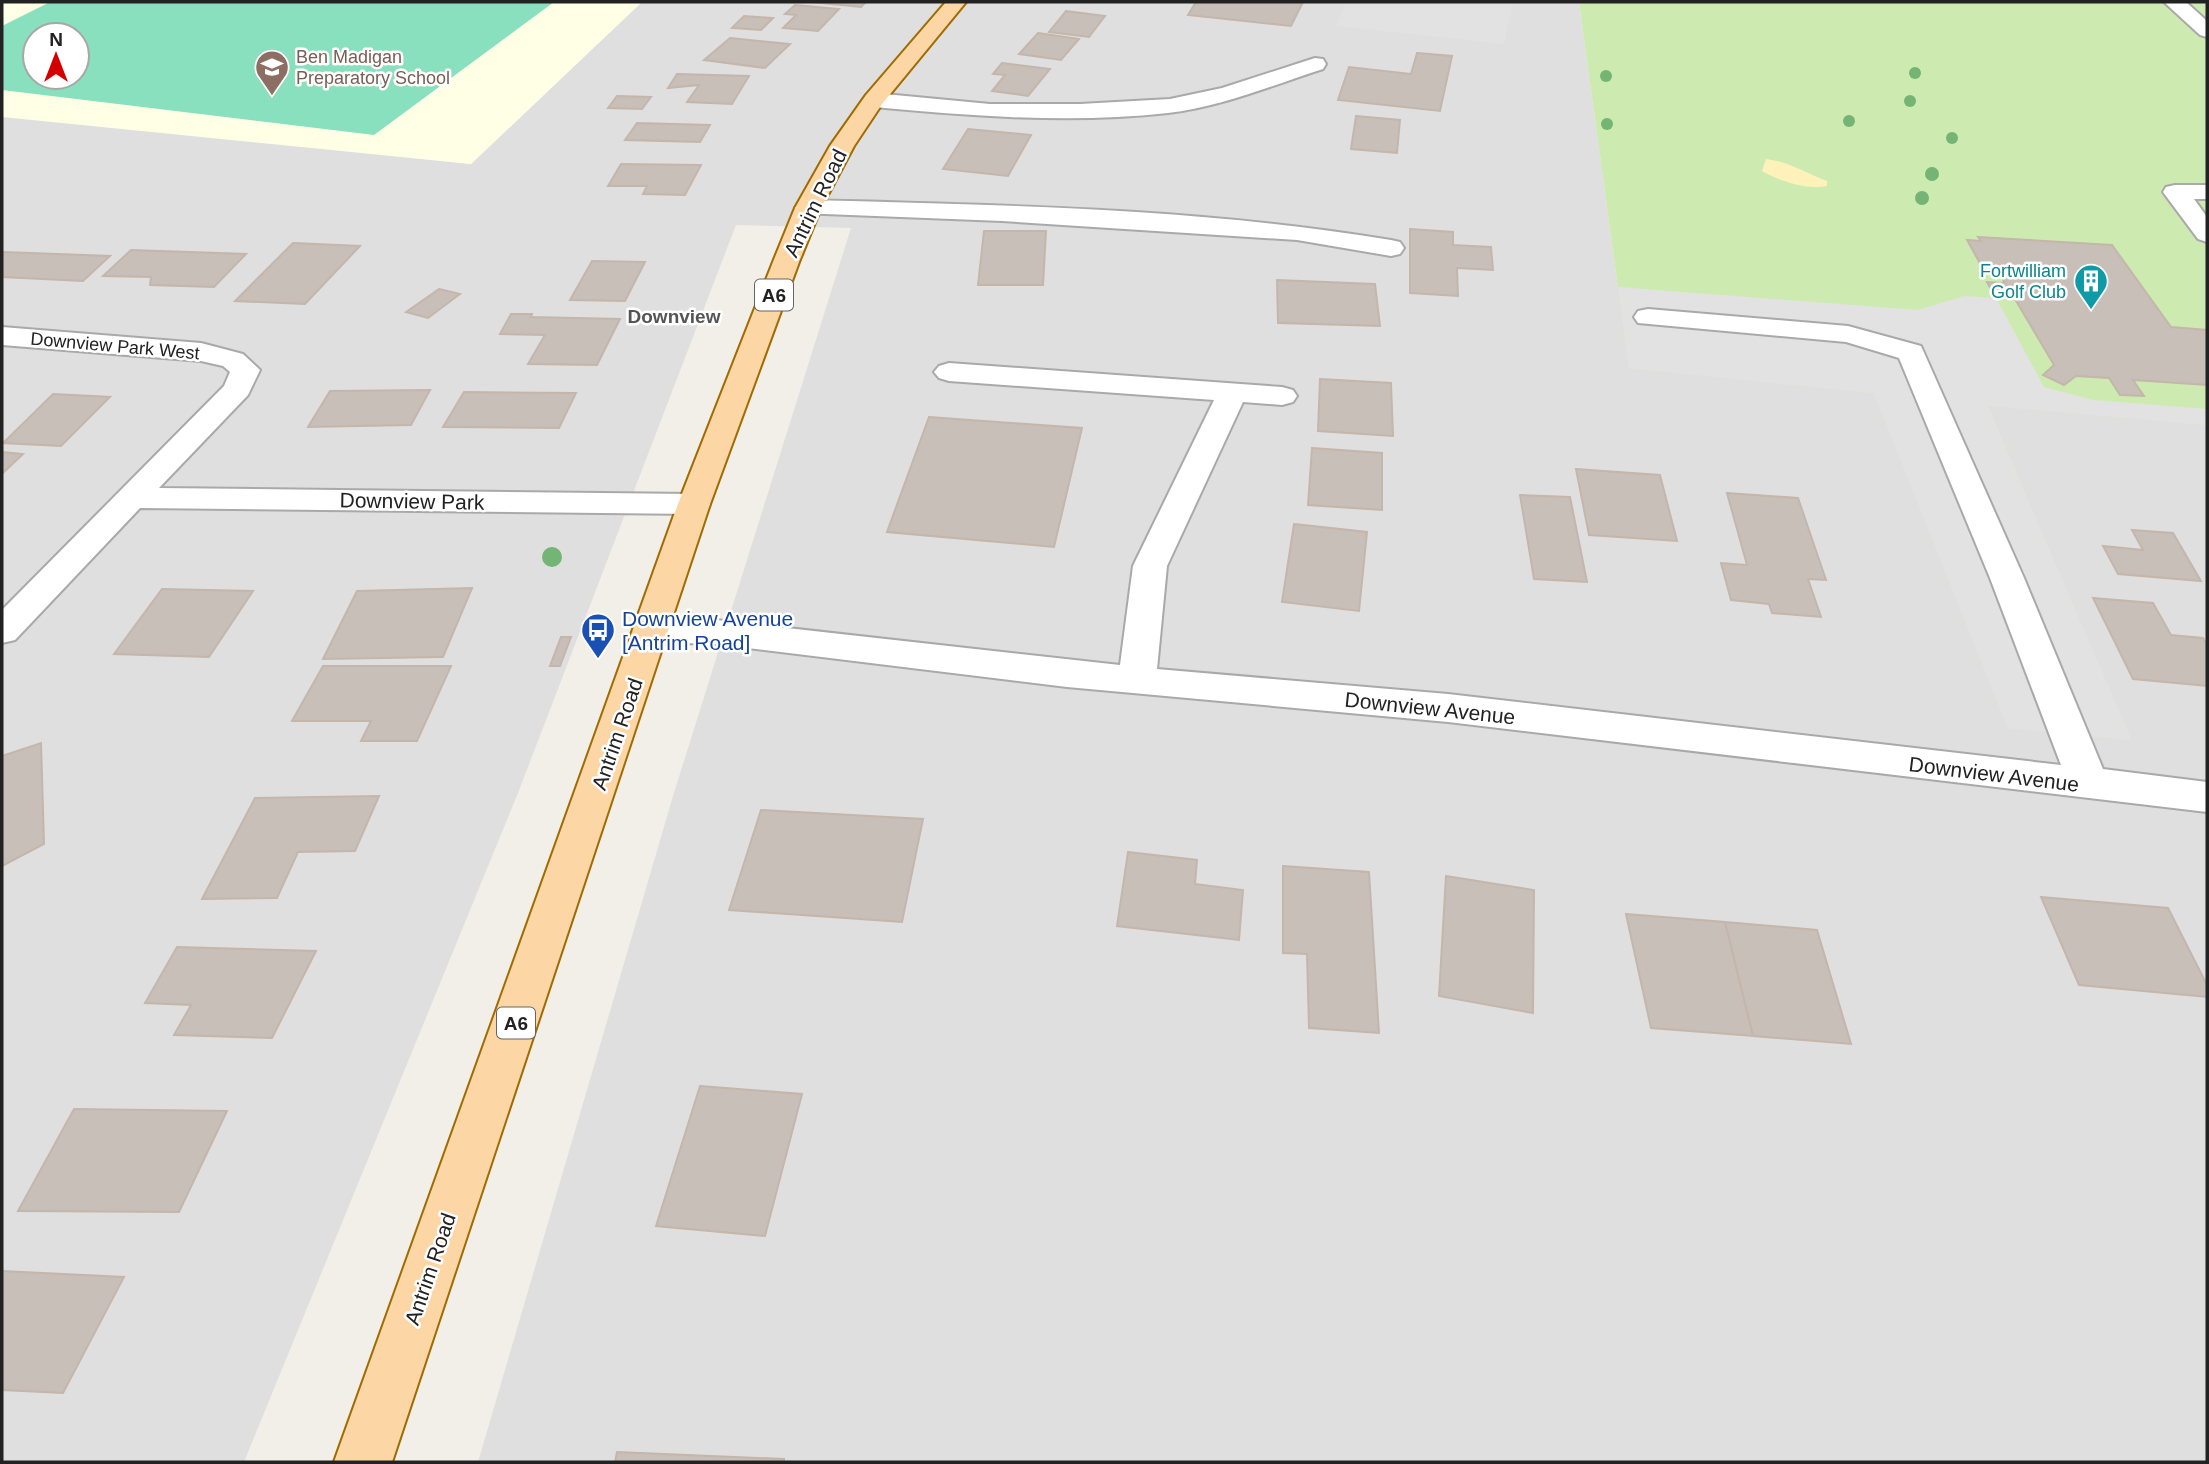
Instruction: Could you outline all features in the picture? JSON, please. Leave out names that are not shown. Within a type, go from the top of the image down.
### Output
[{"type":"main road","name":"Antrim Road","points":[[363,1462],[653,632],[694,503],[808,208],[842,146],[874,100],[956,2]]},
{"type":"street","points":[[2174,2],[2207,32]]},
{"type":"street","points":[[874,100],[990,111],[1080,111],[1170,106],[1228,93],[1315,64]]},
{"type":"street","points":[[2207,192],[2175,192],[2207,234]]},
{"type":"street","points":[[808,208],[1002,213],[1270,230],[1340,237],[1391,248]]},
{"type":"street","points":[[1648,317],[1848,334],[1911,352],[2007,578],[2089,785]]},
{"type":"street","name":"Downview Park West","points":[[2,337],[201,352],[233,360],[245,370],[237,389],[130,499]]},
{"type":"street","points":[[949,372],[1282,396]]},
{"type":"street","points":[[1137,680],[1150,566],[1232,393]]},
{"type":"street","points":[[2,631],[130,499]]},
{"type":"street","name":"Downview Park","points":[[130,499],[694,503]]},
{"type":"street","name":"Downview Avenue","points":[[653,632],[707,631],[1137,680],[1448,708],[2207,797]]},
{"type":"shaded area","name":"Ben Madigan Preparatory School","points":[[2,2],[642,2],[471,164],[2,117]]},
{"type":"shaded area","points":[[642,2],[1579,2],[1629,368],[1874,393],[2008,728],[2131,740],[1987,405],[2207,425],[2207,1462],[478,1462],[673,796],[851,228],[736,225],[518,793],[244,1462],[2,1462],[2,115],[471,164]]},
{"type":"shaded area","points":[[1346,2],[1513,2],[1504,44],[1336,26]]},
{"type":"shaded area","points":[[1618,287],[1918,310],[1964,296],[1996,298],[2044,387],[2093,400],[2207,409],[2207,425],[1987,406],[2132,740],[2008,728],[1874,393],[1629,368]]},
{"type":"green space","name":"Ben Madigan Preparatory School","points":[[50,2],[554,2],[374,135],[2,90],[2,26]]},
{"type":"green space","name":"Fortwilliam Golf Club","points":[[1579,2],[2207,2],[2207,425],[1987,406],[2132,740],[2008,728],[1874,393],[1629,368]]},
{"type":"sand","points":[[1766,159],[1790,165],[1827,181],[1827,186],[1802,186],[1777,178],[1762,171]]},
{"type":"building","points":[[811,2],[866,2],[861,7]]},
{"type":"building","points":[[1196,2],[1303,2],[1291,26],[1188,15]]},
{"type":"building","points":[[795,5],[839,9],[818,31],[783,28],[796,15],[785,14]]},
{"type":"building","points":[[1066,11],[1105,16],[1089,37],[1049,32]]},
{"type":"building","points":[[744,16],[773,18],[761,30],[732,28]]},
{"type":"building","points":[[1038,33],[1079,39],[1061,60],[1019,54]]},
{"type":"building","points":[[730,38],[790,44],[765,68],[704,60]]},
{"type":"building","points":[[1417,53],[1452,56],[1440,111],[1338,100],[1349,67],[1411,74]]},
{"type":"building","points":[[1002,63],[1050,69],[1028,96],[992,91],[1005,75],[993,74]]},
{"type":"building","points":[[677,74],[749,76],[732,104],[687,102],[699,85],[668,88]]},
{"type":"building","points":[[617,96],[651,97],[642,109],[608,108]]},
{"type":"building","points":[[1356,116],[1400,120],[1397,153],[1351,149]]},
{"type":"building","points":[[637,123],[710,125],[700,142],[625,140]]},
{"type":"building","points":[[968,129],[1031,135],[1008,176],[943,169]]},
{"type":"building","points":[[621,164],[701,165],[685,195],[643,194],[647,186],[608,186]]},
{"type":"building","points":[[1410,229],[1453,232],[1453,245],[1491,247],[1493,270],[1457,268],[1458,296],[1410,293]]},
{"type":"building","points":[[984,231],[1046,231],[1043,285],[978,285]]},
{"type":"building","name":"Fortwilliam Golf Club","points":[[1978,237],[2112,245],[2171,327],[2207,330],[2207,385],[2133,380],[2144,396],[2120,395],[2109,378],[2076,376],[2064,385],[2043,375],[2054,365],[2012,294],[1993,293],[1987,282],[2005,283],[1995,266],[1981,265],[1967,240],[1981,241]]},
{"type":"building","points":[[293,243],[360,246],[305,304],[235,301]]},
{"type":"building","points":[[131,250],[246,254],[214,287],[150,285],[151,277],[103,276]]},
{"type":"building","points":[[2,252],[110,256],[83,281],[2,277]]},
{"type":"building","points":[[592,261],[645,262],[625,301],[570,300]]},
{"type":"building","points":[[1277,280],[1375,284],[1380,326],[1278,323]]},
{"type":"building","points":[[439,289],[460,294],[428,318],[406,312]]},
{"type":"building","points":[[511,314],[620,319],[597,365],[528,364],[545,335],[500,334]]},
{"type":"building","points":[[1320,379],[1391,383],[1393,436],[1318,431]]},
{"type":"building","points":[[430,390],[411,425],[308,427],[330,391]]},
{"type":"building","points":[[464,392],[576,393],[559,428],[443,427]]},
{"type":"building","points":[[53,394],[110,397],[61,446],[3,443]]},
{"type":"building","points":[[929,417],[1082,428],[1054,547],[887,532]]},
{"type":"building","points":[[1312,448],[1382,453],[1382,510],[1308,505]]},
{"type":"building","points":[[2,452],[23,454],[2,474]]},
{"type":"building","points":[[1576,469],[1660,475],[1677,541],[1589,535]]},
{"type":"building","points":[[1727,493],[1798,498],[1826,580],[1808,579],[1821,617],[1772,613],[1769,604],[1731,600],[1721,563],[1747,565]]},
{"type":"building","points":[[1520,495],[1570,497],[1587,582],[1534,579]]},
{"type":"building","points":[[1294,524],[1367,532],[1359,611],[1282,602]]},
{"type":"building","points":[[2132,530],[2173,533],[2201,581],[2118,574],[2103,546],[2143,550]]},
{"type":"building","points":[[472,588],[443,657],[323,659],[357,591]]},
{"type":"building","points":[[162,589],[253,591],[209,657],[114,654]]},
{"type":"building","points":[[2093,598],[2153,603],[2171,635],[2203,638],[2207,645],[2207,686],[2133,679]]},
{"type":"building","points":[[561,637],[571,637],[560,666],[550,666]]},
{"type":"building","points":[[323,666],[451,666],[417,741],[361,741],[371,721],[292,721]]},
{"type":"building","points":[[41,743],[44,844],[2,866],[2,756]]},
{"type":"building","points":[[379,796],[355,851],[298,852],[277,898],[202,899],[255,798]]},
{"type":"building","points":[[761,810],[923,819],[902,922],[729,910]]},
{"type":"building","points":[[1128,852],[1197,860],[1195,884],[1243,890],[1239,940],[1117,926]]},
{"type":"building","points":[[1283,866],[1369,872],[1379,1033],[1309,1028],[1307,954],[1283,953]]},
{"type":"building","points":[[1446,876],[1534,890],[1533,1013],[1439,996]]},
{"type":"building","points":[[2041,897],[2168,908],[2207,985],[2207,997],[2079,985]]},
{"type":"building","points":[[1626,914],[1725,922],[1753,1036],[1651,1028]]},
{"type":"building","points":[[1725,922],[1817,930],[1851,1044],[1753,1036]]},
{"type":"building","points":[[177,947],[316,951],[272,1038],[174,1035],[191,1005],[145,1003]]},
{"type":"building","points":[[700,1086],[802,1094],[765,1236],[656,1226]]},
{"type":"building","points":[[74,1109],[227,1111],[179,1212],[18,1211]]},
{"type":"building","points":[[2,1271],[124,1277],[63,1393],[2,1390]]},
{"type":"building","points":[[617,1452],[784,1459],[784,1462],[615,1462]]},
{"type":"place","name":"Ben Madigan Preparatory School","points":[[272,97]]},
{"type":"place","name":"Fortwilliam Golf Club","points":[[2091,311]]},
{"type":"place","name":"Downview Avenue [Antrim Road]","points":[[598,660]]},
{"type":"district","name":"Downview","points":[[674,316]]}]
